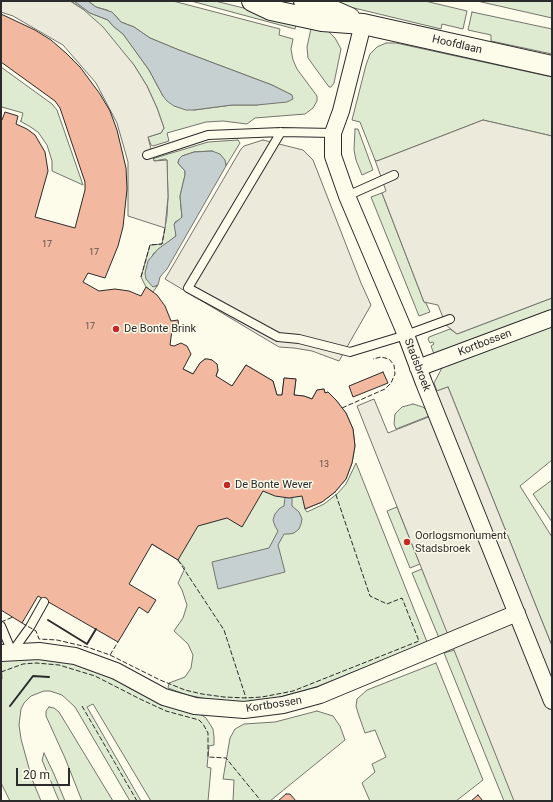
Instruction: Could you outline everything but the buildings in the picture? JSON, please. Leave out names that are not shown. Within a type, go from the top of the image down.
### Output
[{"type":"street","name":"Hoofdlaan","points":[[252,1],[271,10],[315,19],[363,24],[552,66]]},
{"type":"street","name":"Hoofdlaan","points":[[304,1],[325,7],[363,24]]},
{"type":"street","name":"Stadsbroek","points":[[363,24],[341,111],[333,133],[333,156],[347,196],[406,335],[552,701]]},
{"type":"street","name":"Kortbossen","points":[[418,368],[552,318]]},
{"type":"street","name":"Kortbossen","points":[[6,652],[39,651],[75,656],[116,671],[164,697],[195,706],[244,710],[283,705],[314,697],[517,613]]},
{"type":"lane","points":[[147,155],[208,135],[281,132],[333,133]]},
{"type":"lane","points":[[281,132],[188,288],[278,337],[299,339],[350,352],[406,335],[450,319]]},
{"type":"lane","points":[[347,196],[394,175]]},
{"type":"lane","points":[[6,652],[30,627],[44,602]]},
{"type":"lane","points":[[1,626],[6,652]]},
{"type":"green space","points":[[71,1],[74,1],[90,13],[108,20],[129,42],[149,70],[163,96],[194,110],[232,105],[257,105],[292,95],[272,85],[150,38],[134,27],[121,22],[115,15],[107,10],[96,7],[88,1],[173,1],[280,29],[279,35],[293,39],[291,49],[293,60],[297,69],[317,96],[317,101],[313,108],[305,114],[255,118],[247,124],[223,121],[206,122],[167,133],[169,141],[153,146],[151,145],[148,137],[161,133],[164,128],[147,86],[134,65],[84,10]]},
{"type":"green space","points":[[191,1],[215,1],[297,21],[295,29]]},
{"type":"green space","points":[[325,1],[425,1],[467,11],[463,29],[442,24],[441,29]]},
{"type":"green space","points":[[477,1],[552,1],[552,18]]},
{"type":"green space","points":[[472,12],[552,29],[552,54],[491,41],[491,35],[468,30]]},
{"type":"green space","points":[[312,24],[329,32],[335,38],[341,49],[334,83],[331,87],[329,87],[308,58],[307,47]]},
{"type":"green space","points":[[386,43],[396,43],[552,77],[552,136],[483,120],[377,161],[375,160],[360,122],[352,120],[370,54],[377,47]]},
{"type":"green space","points":[[1,67],[52,104],[57,110],[83,185],[52,171],[52,161],[47,145],[38,132],[20,121],[23,113],[2,107],[1,109]]},
{"type":"green space","points":[[355,129],[358,129],[373,170],[362,175],[354,150]]},
{"type":"green space","points":[[238,140],[240,143],[226,166],[226,163],[212,151],[194,152],[182,156],[179,159],[178,163],[185,171],[180,196],[182,218],[175,222],[176,236],[153,254],[156,287],[158,285],[153,292],[146,287],[141,277],[150,245],[162,244],[167,216],[168,197],[167,160],[153,160],[155,158],[208,142]]},
{"type":"green space","points":[[382,193],[424,302],[426,303],[430,312],[419,316],[371,197]]},
{"type":"green space","points":[[552,298],[552,311],[434,354],[431,346],[434,344],[433,342],[430,343],[428,339],[429,337],[450,329],[457,334]]},
{"type":"green space","points":[[552,323],[552,460],[520,486],[552,537],[552,646],[448,387],[437,391],[434,383],[443,366]]},
{"type":"green space","points":[[205,359],[212,360],[214,362],[218,370],[216,377],[232,386],[246,365],[273,381],[277,395],[282,395],[284,378],[296,379],[294,395],[312,399],[317,390],[324,389],[325,393],[328,392],[336,400],[346,413],[353,429],[355,446],[352,463],[346,479],[335,492],[322,502],[305,509],[307,512],[324,504],[337,494],[346,484],[356,463],[427,642],[316,687],[273,699],[247,702],[218,701],[187,695],[168,688],[169,683],[185,677],[191,668],[193,655],[188,644],[174,631],[183,618],[187,605],[178,583],[185,568],[178,560],[99,512],[183,369],[193,374],[200,363]]},
{"type":"green space","points":[[413,404],[423,407],[429,416],[396,429],[394,424],[395,414],[402,407]]},
{"type":"green space","points":[[552,480],[552,522],[533,494]]},
{"type":"green space","points":[[397,507],[420,564],[410,568],[387,511]]},
{"type":"green space","points":[[422,569],[440,613],[455,616],[447,634],[439,638],[412,573]]},
{"type":"green space","points":[[455,650],[512,794],[525,801],[504,801],[444,653]]},
{"type":"green space","points":[[28,657],[69,662],[109,676],[135,691],[160,702],[200,714],[206,718],[213,729],[214,737],[214,745],[209,746],[207,767],[211,768],[208,801],[151,801],[93,704],[87,707],[141,801],[130,801],[75,707],[62,695],[50,691],[44,691],[31,696],[24,703],[21,709],[19,725],[21,739],[32,779],[41,801],[10,801],[1,783],[1,659]]},
{"type":"green space","points":[[436,663],[483,780],[456,801],[370,801],[362,783],[375,772],[372,764],[386,757],[375,730],[365,733],[356,706],[357,699],[367,690]]},
{"type":"green space","points":[[49,707],[54,708],[59,712],[113,801],[82,801],[46,716],[46,711]]},
{"type":"green space","points":[[317,711],[333,716],[340,726],[345,740],[270,801],[233,801],[234,780],[223,779],[230,738],[235,729],[244,724],[275,722]]},
{"type":"green space","points":[[44,753],[65,801],[59,801],[42,760]]},
{"type":"shaded area","points":[[1,1],[70,1],[84,10],[103,27],[134,65],[147,86],[164,128],[161,133],[148,137],[154,161],[167,160],[168,197],[165,228],[128,216],[128,162],[117,123],[96,83],[63,45],[13,16],[1,12]]},
{"type":"shaded area","points":[[74,1],[88,1],[96,7],[112,12],[121,22],[134,27],[150,38],[272,85],[292,95],[293,99],[287,102],[257,105],[232,105],[194,110],[186,110],[174,106],[163,96],[149,70],[123,34],[108,20],[90,13]]},
{"type":"shaded area","points":[[483,120],[552,136],[552,298],[457,334],[446,325],[438,305],[424,302],[382,193],[386,191],[375,160],[377,161]]},
{"type":"shaded area","points":[[263,140],[303,150],[313,160],[371,305],[339,361],[312,351],[279,347],[165,279],[241,149],[244,146]]},
{"type":"shaded area","points":[[212,151],[220,154],[225,160],[226,166],[167,269],[160,277],[158,285],[153,287],[146,279],[145,273],[148,261],[158,249],[176,236],[174,224],[182,217],[180,196],[185,171],[178,163],[179,159],[182,156],[194,152]]},
{"type":"shaded area","points":[[448,387],[552,646],[552,801],[514,801],[357,406],[374,399],[388,433],[436,414],[428,394]]},
{"type":"shaded area","points":[[285,497],[292,497],[292,506],[299,512],[302,519],[299,529],[294,533],[284,534],[278,545],[285,572],[218,589],[212,562],[269,548],[278,531],[273,520],[275,514],[284,506]]},
{"type":"fence","points":[[141,277],[150,245],[162,244],[165,228]]},
{"type":"fence","points":[[342,408],[385,389],[391,383],[395,374],[394,365],[389,359],[381,357],[373,359]]},
{"type":"fence","points":[[22,623],[36,631],[39,639],[57,640],[87,647],[110,655],[160,680],[185,690],[224,697],[246,698],[262,697],[293,691],[419,641],[402,598],[387,604],[370,596],[335,492]]},
{"type":"fence","points":[[178,560],[224,630],[246,698]]},
{"type":"fence","points":[[1,622],[13,617]]},
{"type":"fence","points":[[110,655],[118,642]]},
{"type":"fence","points":[[1,672],[23,664],[36,663],[59,665],[95,676],[166,711],[199,720],[208,733],[208,757],[226,758],[261,801]]},
{"type":"fence","points":[[82,706],[137,801]]},
{"type":"wall","points":[[48,620],[87,644],[96,629]]},
{"type":"wall","points":[[10,706],[33,676],[49,677]]},
{"type":"place","name":"De Bonte Brink","points":[[116,329]]},
{"type":"place","name":"De Bonte Wever","points":[[227,485]]},
{"type":"place","name":"Oorlogsmonument Stadsbroek","points":[[407,542]]}]
